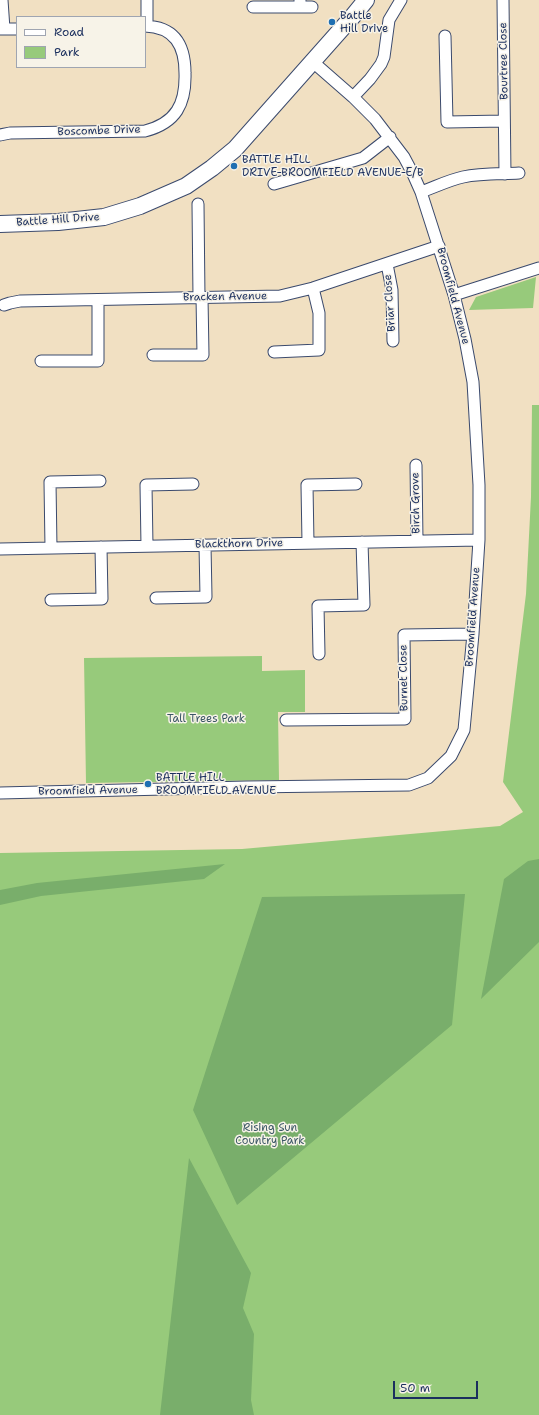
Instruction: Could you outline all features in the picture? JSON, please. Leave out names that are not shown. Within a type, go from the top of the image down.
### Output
[{"type":"street","points":[[2,0],[2,29],[16,29]]},
{"type":"street","points":[[146,26],[147,0]]},
{"type":"street","name":"Battle Hill Drive","points":[[0,224],[58,222],[104,217],[140,206],[174,192],[207,172],[235,149],[366,0]]},
{"type":"street","points":[[353,97],[370,79],[381,64],[384,57],[389,20],[401,0]]},
{"type":"street","name":"Bourtree Close","points":[[503,0],[505,174]]},
{"type":"street","points":[[253,7],[300,4],[312,7]]},
{"type":"street","name":"Boscombe Drive","points":[[0,135],[140,131],[153,129],[166,122],[177,111],[184,97],[186,83],[184,56],[180,45],[174,36],[163,29],[146,26]]},
{"type":"street","points":[[445,36],[446,122],[504,122]]},
{"type":"street","name":"Broomfield Avenue","points":[[0,793],[409,785],[428,778],[451,756],[464,730],[473,634],[479,540],[479,485],[472,382],[466,339],[422,192],[404,157],[375,119],[353,97],[313,62]]},
{"type":"street","points":[[274,184],[363,158],[390,137]]},
{"type":"street","points":[[422,192],[464,177],[520,173]]},
{"type":"street","points":[[153,355],[203,355],[198,204]]},
{"type":"street","name":"Bracken Avenue","points":[[1,304],[20,301],[265,298],[314,288],[439,246]]},
{"type":"street","name":"Briar Close","points":[[387,264],[392,290],[393,341]]},
{"type":"street","points":[[454,295],[539,268]]},
{"type":"street","points":[[274,352],[319,350],[319,313],[314,288]]},
{"type":"street","points":[[41,361],[98,360],[98,300]]},
{"type":"street","name":"Birch Grove","points":[[416,465],[417,541]]},
{"type":"street","points":[[51,548],[50,482],[100,481]]},
{"type":"street","points":[[147,546],[146,485],[193,484]]},
{"type":"street","points":[[308,543],[307,485],[356,484]]},
{"type":"street","name":"Blackthorn Drive","points":[[0,549],[479,540]]},
{"type":"street","points":[[319,654],[318,606],[364,605],[362,542]]},
{"type":"street","points":[[156,598],[206,597],[205,545]]},
{"type":"street","points":[[51,600],[102,599],[101,547]]},
{"type":"street","name":"Burnet Close","points":[[286,720],[405,719],[404,635],[473,634]]},
{"type":"green space","points":[[536,277],[533,308],[469,310],[476,297]]},
{"type":"green space","name":"Rising Sun Country Park","points":[[532,405],[539,405],[539,1415],[0,1415],[0,853],[242,849],[500,826],[523,812],[503,782],[526,594],[531,497]]},
{"type":"green space","name":"Tall Trees Park","points":[[262,656],[262,671],[305,670],[305,712],[278,712],[279,780],[86,783],[84,658]]},
{"type":"green space","points":[[539,859],[539,942],[481,999],[504,879],[528,861]]},
{"type":"green space","points":[[225,864],[204,879],[41,896],[0,905],[0,890],[37,883]]},
{"type":"green space","points":[[465,894],[452,1025],[237,1205],[193,1110],[262,897]]},
{"type":"green space","points":[[189,1158],[251,1273],[243,1308],[254,1334],[251,1400],[254,1415],[160,1415]]},
{"type":"place","name":"Battle Hill Drive","points":[[332,22]]},
{"type":"place","name":"BATTLE HILL DRIVE-BROOMFIELD AVENUE-E/B","points":[[234,166]]},
{"type":"place","name":"BATTLE HILL BROOMFIELD AVENUE","points":[[148,784]]}]
